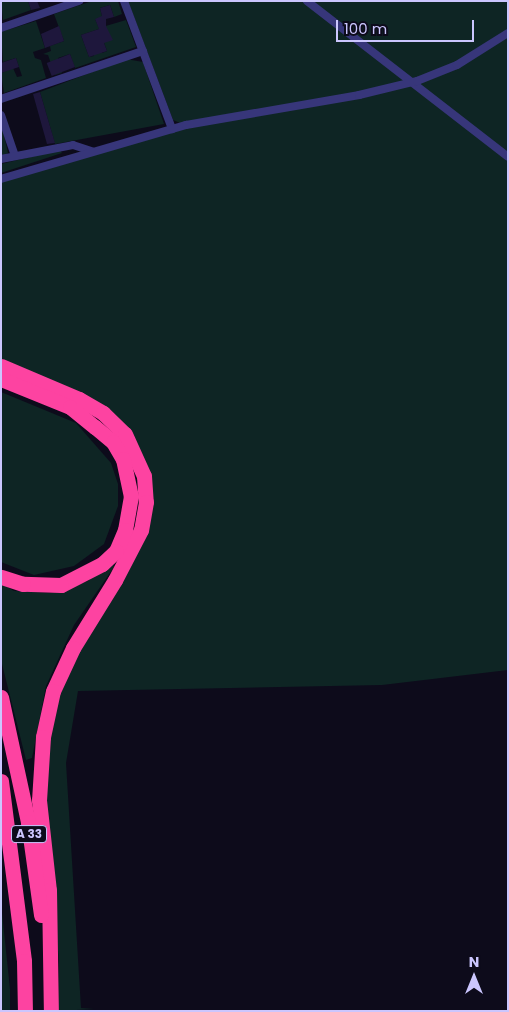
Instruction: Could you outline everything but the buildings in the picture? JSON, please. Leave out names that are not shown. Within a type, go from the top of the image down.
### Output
[{"type":"highway","points":[[1,366],[80,399],[103,413],[125,434],[144,476],[146,502],[141,530],[115,580],[73,648],[53,691],[43,737],[39,800],[49,890],[50,974]]},
{"type":"highway","points":[[1,379],[70,407],[113,442],[123,459],[131,496],[125,530],[116,550],[102,564],[61,585],[23,584],[1,576]]},
{"type":"highway","name":"A 33","points":[[1,697],[28,822],[50,974],[51,1011]]},
{"type":"highway","name":"A 33","points":[[1,781],[24,961],[25,1011]]},
{"type":"highway","points":[[1,822],[13,867]]},
{"type":"street","points":[[1,28],[79,1]]},
{"type":"street","points":[[124,1],[172,129]]},
{"type":"street","points":[[307,1],[408,83],[508,158]]},
{"type":"street","points":[[1,179],[172,129],[359,95],[408,83],[457,65],[508,33]]},
{"type":"street","points":[[1,99],[143,51]]},
{"type":"street","points":[[1,114],[15,156]]},
{"type":"street","points":[[1,159],[73,146],[92,151]]},
{"type":"green space","points":[[1,1],[28,1],[31,10],[3,20]]},
{"type":"green space","points":[[92,1],[118,1],[122,14],[114,17],[110,5],[100,8],[103,20],[107,21],[100,23],[95,19],[99,28],[126,20],[136,47],[75,68],[70,54],[58,58],[62,73],[55,75],[48,55],[43,54],[51,51],[50,46],[64,41],[54,14]],"holes":[[[99,29],[107,51],[102,53],[98,42],[90,45],[94,56],[89,57],[81,35]]]},
{"type":"green space","points":[[128,1],[508,1],[508,670],[382,685],[78,691],[66,763],[81,1008],[94,1009],[58,1011],[59,960],[43,802],[46,741],[58,692],[146,527],[144,475],[103,413],[1,366],[1,179],[185,125],[173,120]]},
{"type":"green space","points":[[36,21],[45,48],[33,52],[35,58],[41,60],[46,78],[4,93],[1,73],[13,68],[17,77],[22,76],[16,58],[3,62],[1,32]]},
{"type":"green space","points":[[126,59],[143,62],[164,124],[55,144],[40,92]]},
{"type":"green space","points":[[1,122],[8,153],[1,157]]},
{"type":"green space","points":[[60,150],[62,153],[1,173],[1,164]]},
{"type":"green space","points":[[1,392],[76,423],[111,463],[118,484],[118,506],[104,544],[74,566],[34,575],[1,562]]},
{"type":"green space","points":[[112,562],[114,567],[74,625],[46,686],[32,758],[26,760],[1,660],[1,583],[14,591],[51,593],[88,581]]},
{"type":"green space","points":[[1,903],[10,989],[10,1011],[1,1011]]}]
